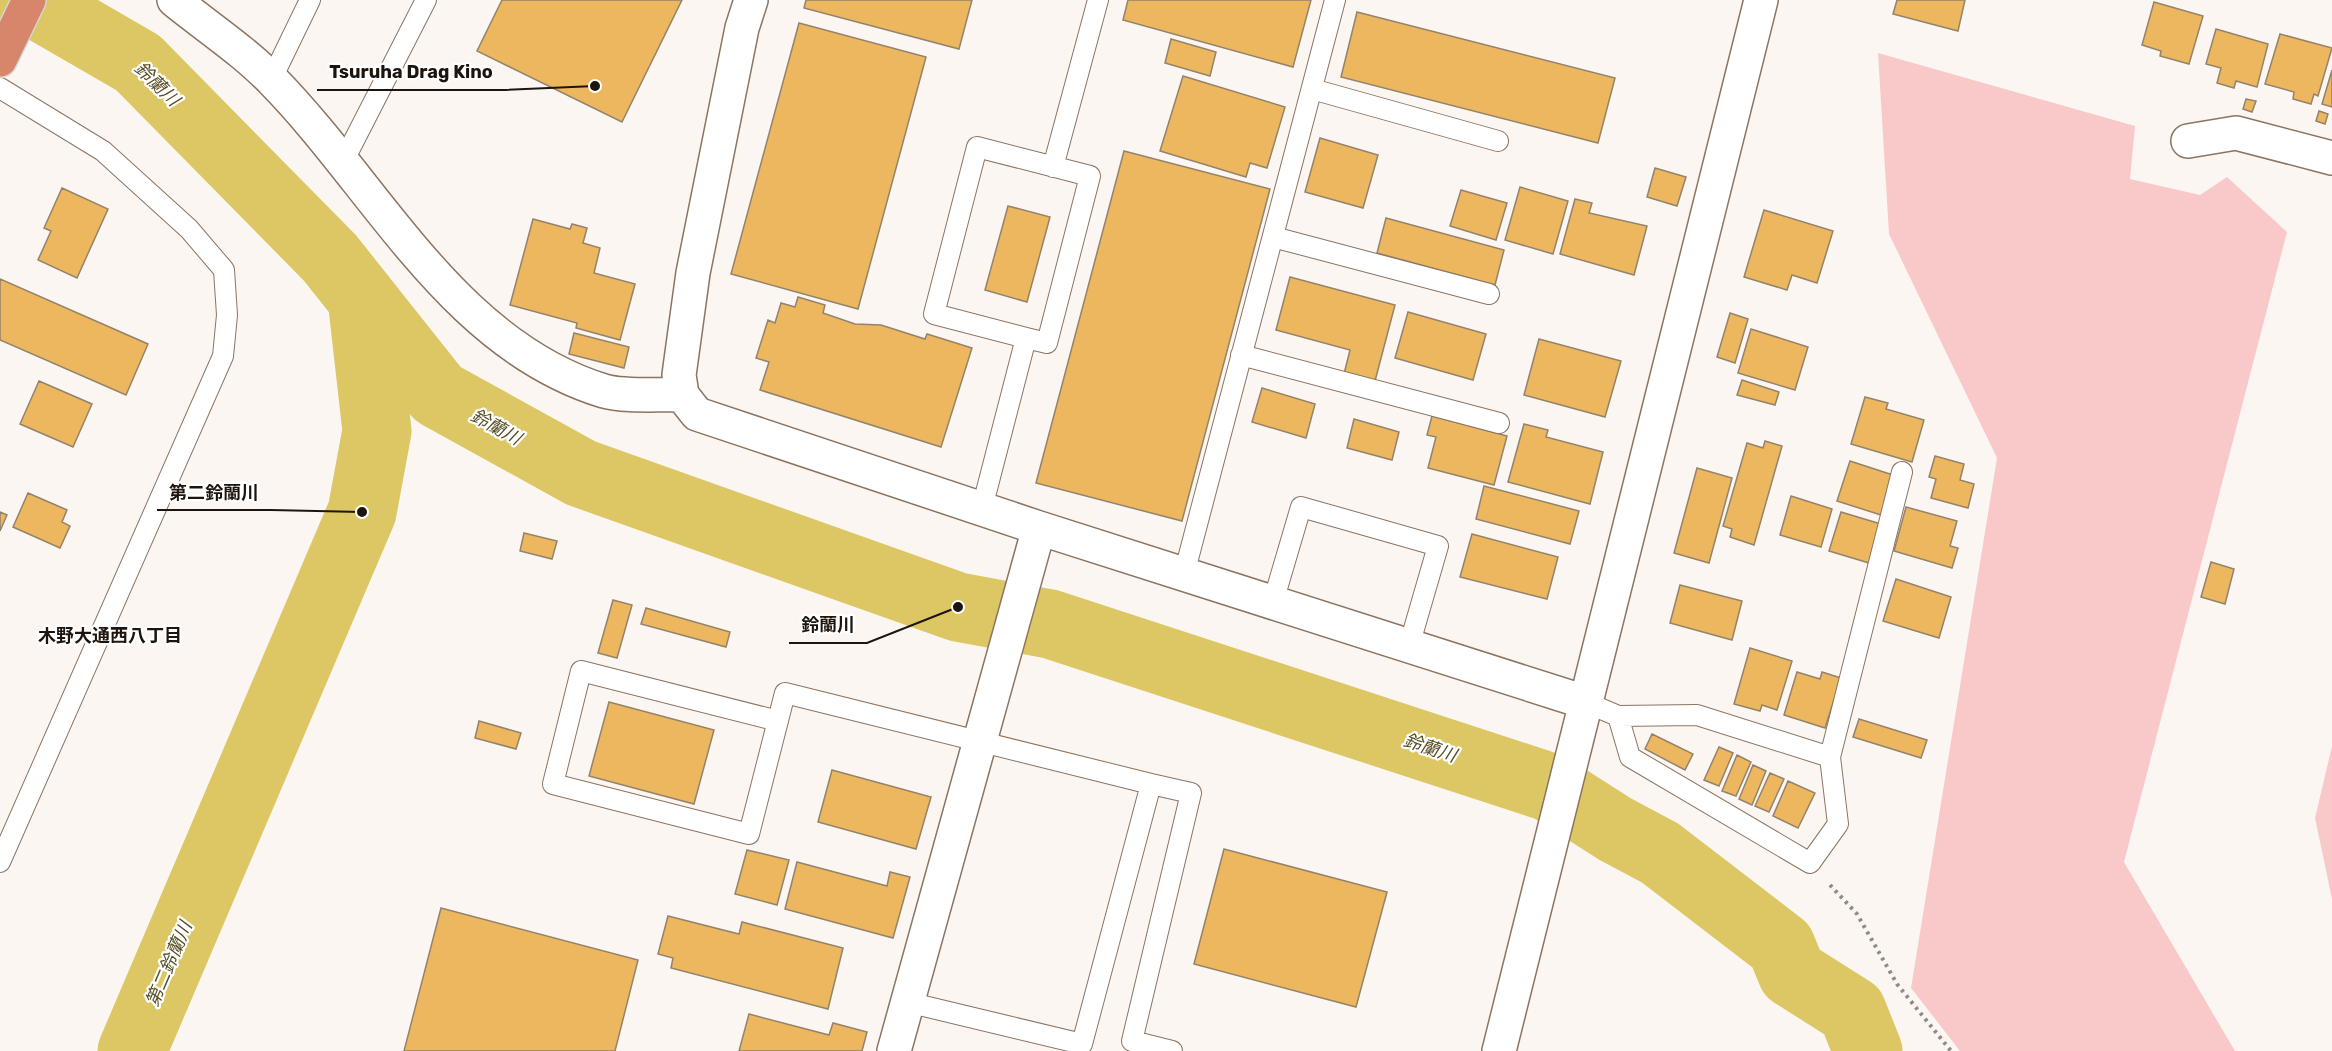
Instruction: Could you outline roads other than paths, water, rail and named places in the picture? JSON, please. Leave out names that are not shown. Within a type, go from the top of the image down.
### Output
[{"type":"highway","points":[[0,68],[29,0]]},
{"type":"street","points":[[751,0],[742,28],[693,273],[679,375],[682,395],[697,414],[1039,528],[1585,702]]},
{"type":"street","points":[[1499,1051],[1761,0]]},
{"type":"street","points":[[185,4],[272,80],[433,271],[499,336],[550,368],[606,392],[682,395]]},
{"type":"street","points":[[2188,141],[2236,133],[2332,158]]},
{"type":"street","points":[[894,1051],[997,672],[1039,528]]},
{"type":"lane","points":[[277,68],[310,0]]},
{"type":"lane","points":[[343,162],[426,0]]},
{"type":"lane","points":[[1053,167],[1098,0]]},
{"type":"lane","points":[[1184,574],[1335,0]]},
{"type":"lane","points":[[0,68],[103,151],[189,229],[224,270],[227,315],[223,356],[0,862]]},
{"type":"lane","points":[[1312,89],[1498,141]]},
{"type":"lane","points":[[976,147],[1090,176],[1047,343],[1026,338],[934,314],[976,147]]},
{"type":"lane","points":[[1273,237],[1489,294]]},
{"type":"lane","points":[[982,508],[1026,338]]},
{"type":"lane","points":[[1241,355],[1499,423]]},
{"type":"lane","points":[[1618,716],[1630,757],[1810,863],[1838,824],[1830,757],[1902,472]]},
{"type":"lane","points":[[1273,602],[1301,507],[1438,546],[1409,646]]},
{"type":"lane","points":[[778,722],[581,671],[553,784],[750,834],[778,722],[785,693],[1191,793],[1132,1041],[1172,1051]]},
{"type":"lane","points":[[1585,702],[1618,716],[1697,715],[1830,757]]},
{"type":"lane","points":[[907,1002],[1082,1044],[1151,784]]},
{"type":"waterway","name":"鈴蘭川","points":[[29,0],[138,63],[330,258],[438,394],[581,473],[958,607],[1050,624],[1549,787],[1615,829],[1660,853],[1781,946],[1792,973],[1852,1011],[1868,1051]]},
{"type":"waterway","name":"第二鈴蘭川","points":[[132,1051],[362,512],[377,431],[362,298]]},
{"type":"place","name":"Tsuruha Drag Kino","points":[[595,86]]},
{"type":"place","name":"第二鈴蘭川","points":[[362,512]]},
{"type":"place","name":"鈴蘭川","points":[[958,607]]},
{"type":"district","name":"木野大通西八丁目","points":[[110,636]]}]
